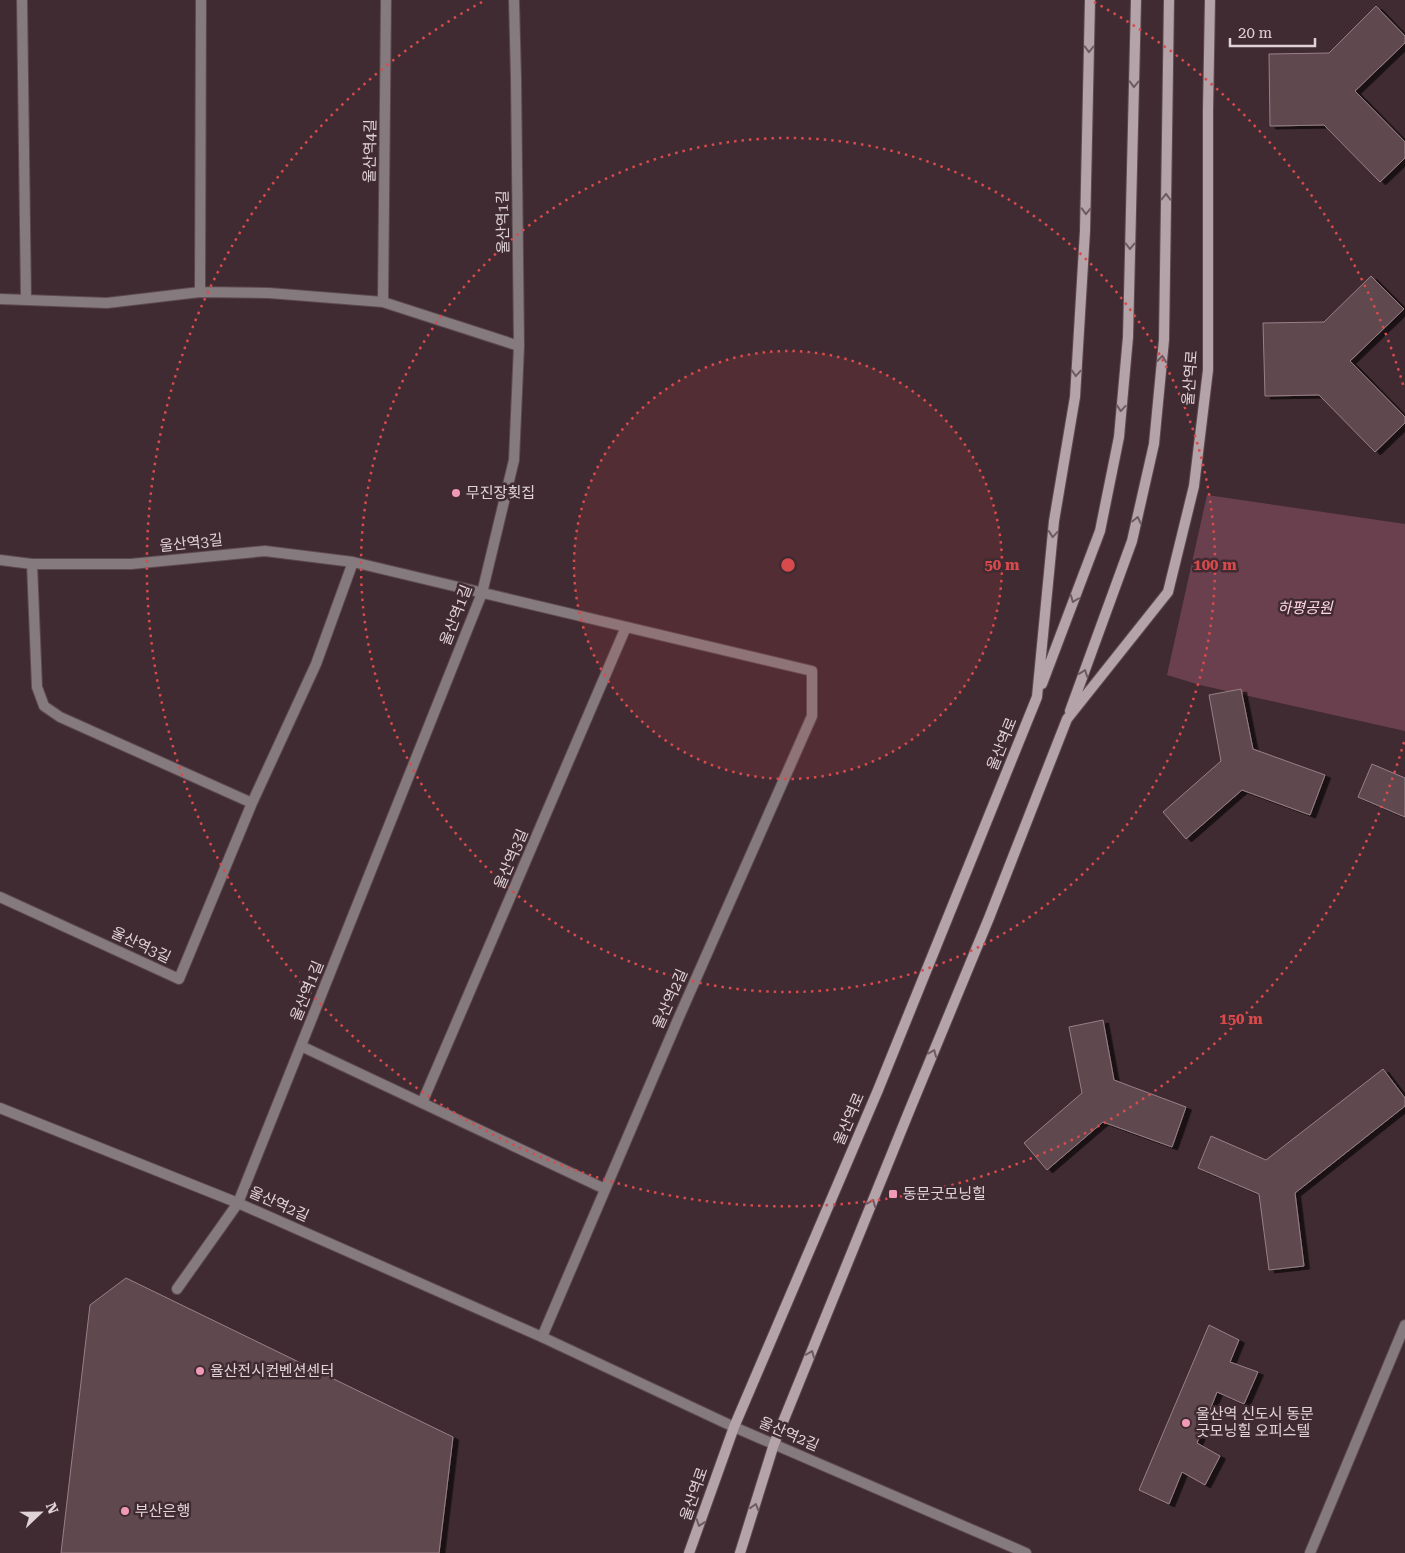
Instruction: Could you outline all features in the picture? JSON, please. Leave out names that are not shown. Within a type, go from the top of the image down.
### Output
[{"type":"main road","name":"울산역로","points":[[1037,697],[1054,521],[1075,397],[1085,231],[1090,0]]},
{"type":"main road","name":"울산역로","points":[[689,1553],[734,1427],[878,1090],[1037,697],[1100,531],[1119,437],[1128,337],[1136,0]]},
{"type":"main road","name":"울산역로","points":[[740,1553],[774,1444],[989,918],[1068,719],[1132,541],[1154,444],[1164,340],[1169,0]]},
{"type":"main road","name":"울산역로","points":[[1068,719],[1168,592],[1194,486],[1208,370],[1210,0]]},
{"type":"street","points":[[22,0],[26,300]]},
{"type":"street","points":[[200,292],[201,0]]},
{"type":"street","name":"울산역4길","points":[[383,302],[386,0]]},
{"type":"street","name":"울산역1길","points":[[177,1289],[238,1203],[482,592],[514,460],[519,346],[514,0]]},
{"type":"street","points":[[0,299],[107,303],[200,292],[269,292],[383,302],[519,346]]},
{"type":"street","name":"울산역3길","points":[[0,560],[32,564],[131,564],[265,551],[353,562],[812,672]]},
{"type":"street","name":"울산역3길","points":[[0,897],[179,979],[252,803],[316,664],[353,562]]},
{"type":"street","points":[[32,564],[37,687],[44,706],[60,717],[252,803]]},
{"type":"street","name":"울산역3길","points":[[422,1104],[626,627]]},
{"type":"street","name":"울산역2길","points":[[542,1337],[679,1017],[812,716],[812,672]]},
{"type":"street","points":[[301,1046],[605,1189]]},
{"type":"street","name":"울산역2길","points":[[0,1108],[238,1203],[542,1337],[734,1427],[1026,1553]]},
{"type":"street","points":[[1310,1553],[1405,1324]]},
{"type":"green space","name":"하평공원","points":[[1207,495],[1405,524],[1405,731],[1200,685],[1167,675]]},
{"type":"building","points":[[1376,6],[1405,36],[1405,43],[1355,91],[1405,142],[1405,158],[1380,182],[1324,125],[1270,126],[1269,54],[1329,53]]},
{"type":"building","points":[[1371,276],[1404,309],[1350,361],[1405,417],[1405,423],[1375,452],[1319,395],[1265,396],[1263,323],[1324,322]]},
{"type":"building","points":[[1241,689],[1253,749],[1325,775],[1310,815],[1242,790],[1186,839],[1163,812],[1221,761],[1209,695]]},
{"type":"building","points":[[1372,764],[1405,778],[1405,817],[1358,797]]},
{"type":"building","points":[[1103,1020],[1114,1080],[1186,1107],[1172,1147],[1103,1122],[1047,1170],[1024,1143],[1082,1093],[1069,1027]]},
{"type":"building","points":[[1383,1069],[1405,1098],[1405,1106],[1295,1193],[1304,1266],[1269,1270],[1259,1194],[1198,1168],[1211,1136],[1266,1160]]},
{"type":"building","name":"율산전시컨벤션센터","points":[[126,1278],[453,1437],[439,1553],[61,1553],[90,1305]]},
{"type":"building","name":"울산역 신도시 동문 굿모닝힐 오피스텔","points":[[1209,1325],[1239,1340],[1230,1362],[1258,1372],[1244,1404],[1217,1392],[1197,1443],[1220,1456],[1205,1485],[1182,1472],[1169,1504],[1139,1490]]},
{"type":"place","name":"무진장횟집","points":[[456,493]]},
{"type":"place","name":"동문굿모닝힐","points":[[893,1194]]},
{"type":"place","name":"율산전시컨벤션센터","points":[[200,1371]]},
{"type":"place","name":"울산역 신도시 동문 굿모닝힐 오피스텔","points":[[1186,1423]]},
{"type":"place","name":"부산은행","points":[[125,1511]]}]
